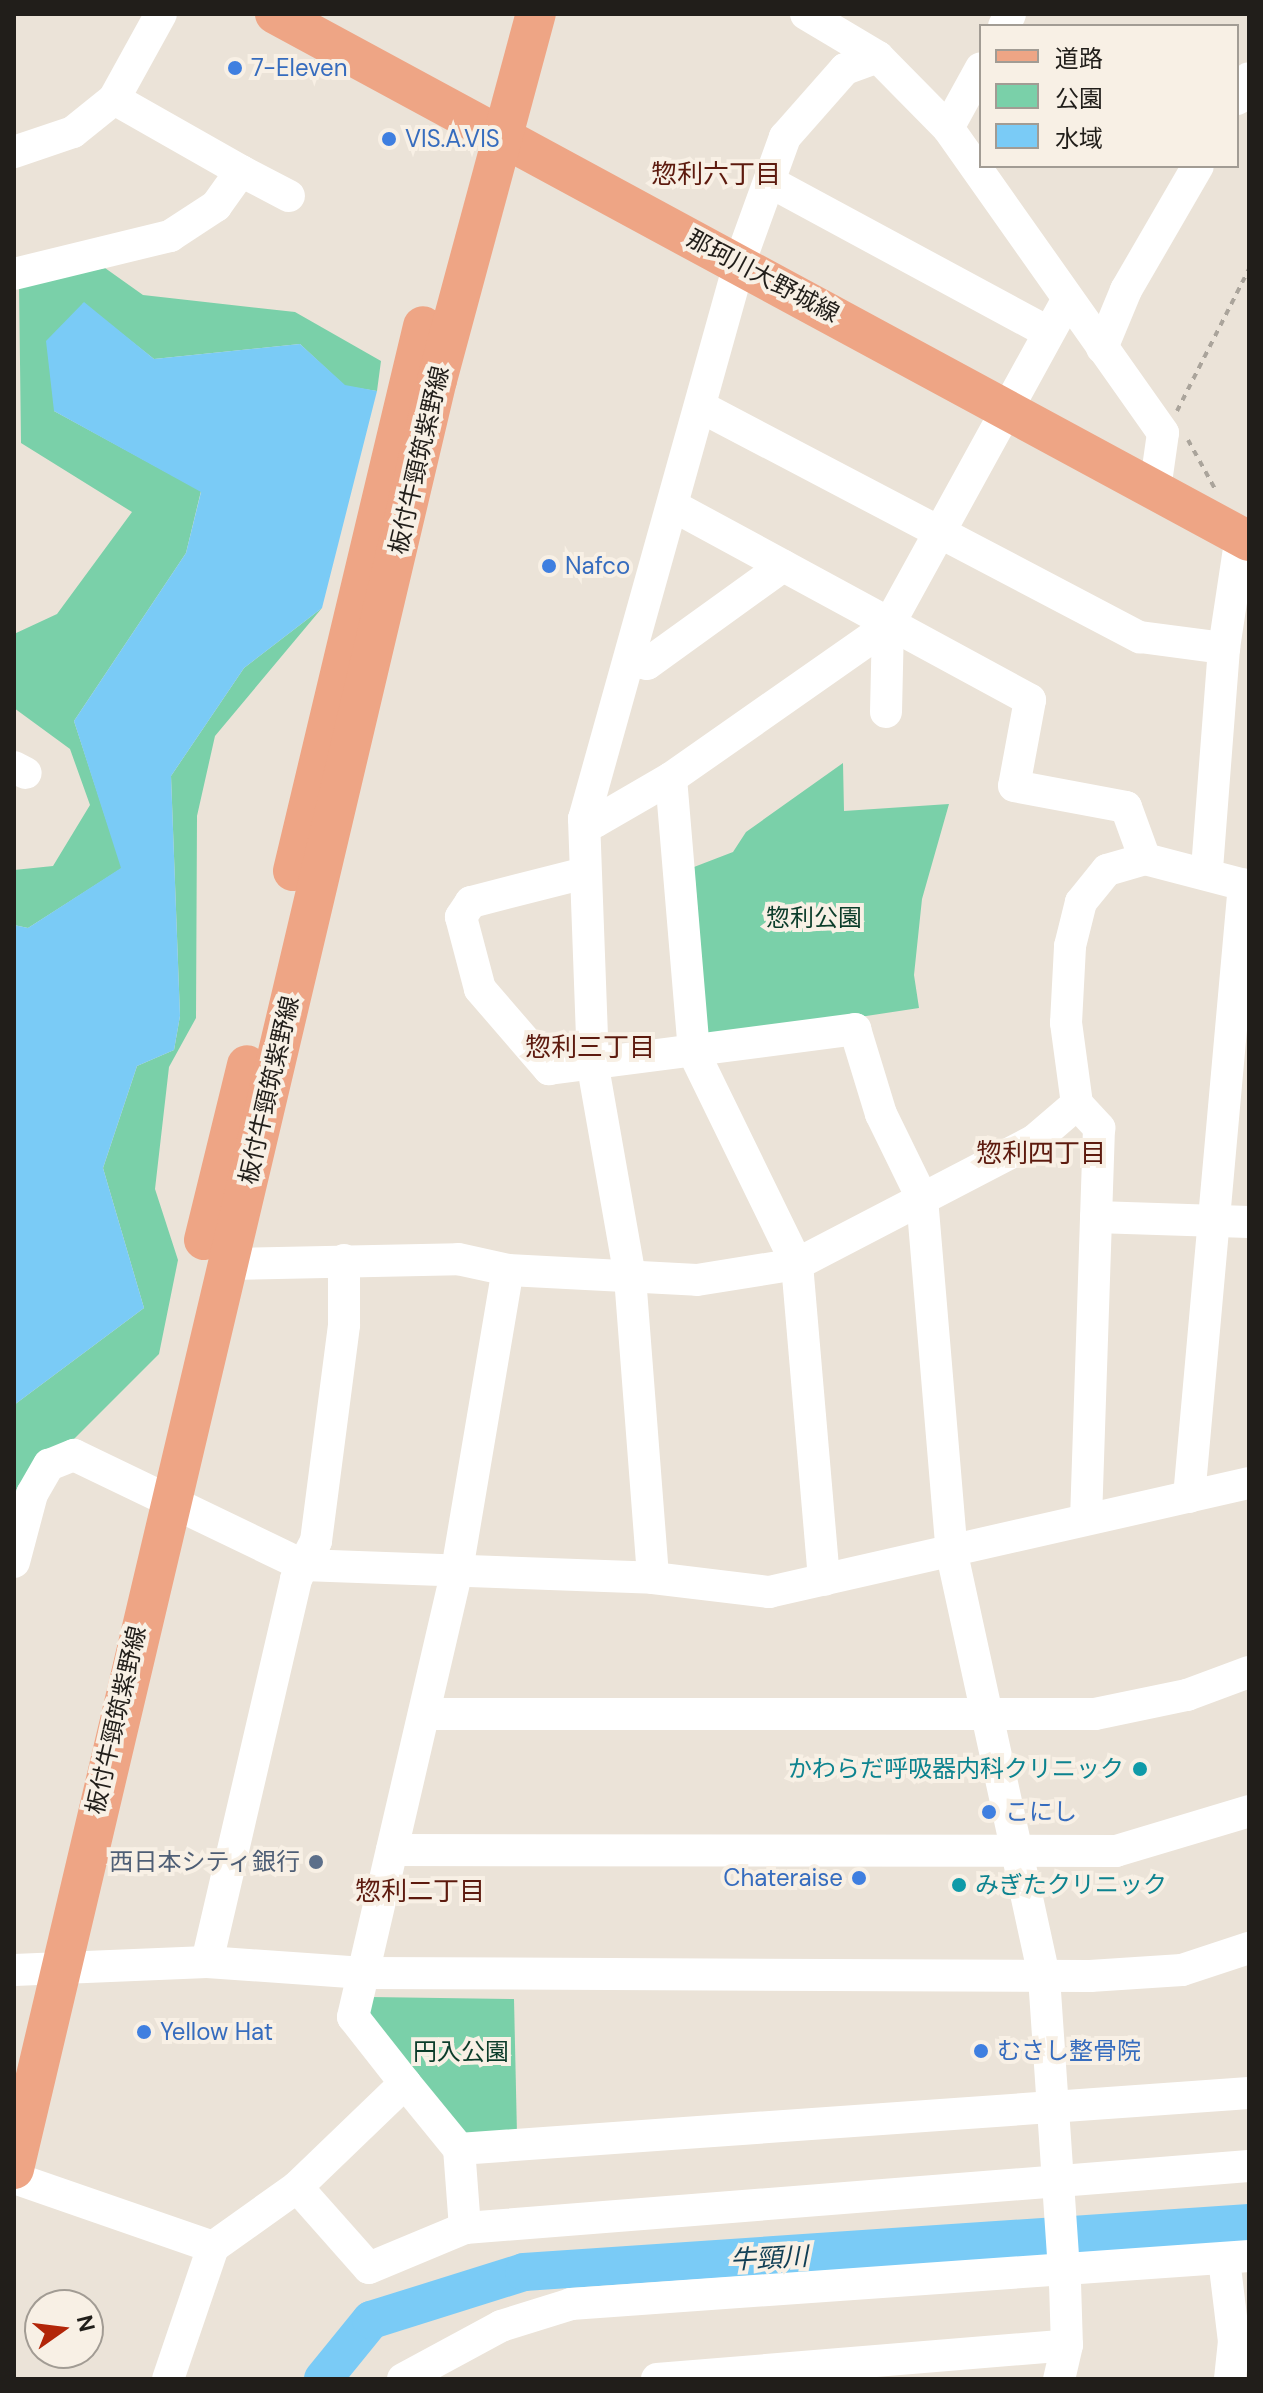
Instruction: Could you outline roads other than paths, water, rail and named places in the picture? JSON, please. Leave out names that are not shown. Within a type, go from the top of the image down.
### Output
[{"type":"main road","name":"那珂川大野城線","points":[[275,14],[489,132],[740,261],[1005,412],[1245,538]]},
{"type":"main road","name":"板付牛頸筑紫野線","points":[[157,1495],[227,1264],[437,380],[489,132],[510,14]]},
{"type":"main road","name":"板付牛頸筑紫野線","points":[[14,2058],[157,1495],[408,382],[489,132],[536,14]]},
{"type":"main road","name":"板付牛頸筑紫野線","points":[[14,2169],[35,1969]]},
{"type":"street","points":[[14,152],[73,132],[114,99],[161,14]]},
{"type":"street","points":[[806,14],[878,57],[948,128],[1163,433],[1155,489]]},
{"type":"street","points":[[653,1578],[630,1277],[593,1067],[581,874],[584,819],[632,661],[740,261],[795,117],[845,69],[878,57]]},
{"type":"street","points":[[948,128],[979,77]]},
{"type":"street","points":[[1239,96],[1249,78]]},
{"type":"street","points":[[114,99],[289,196]]},
{"type":"street","points":[[1102,348],[1126,290],[1197,168]]},
{"type":"street","points":[[14,274],[170,236],[216,206],[241,171]]},
{"type":"street","points":[[772,183],[1046,331]]},
{"type":"street","points":[[584,819],[595,822],[671,778],[888,626],[1046,331],[1068,299]]},
{"type":"street","points":[[701,407],[941,529],[1140,637],[1224,648]]},
{"type":"street","points":[[675,507],[888,626],[1030,700],[1014,786],[1126,807],[1145,859]]},
{"type":"street","points":[[1207,869],[1224,648],[1245,538]]},
{"type":"street","points":[[632,661],[647,664],[783,566]]},
{"type":"street","points":[[886,712],[888,626]]},
{"type":"street","points":[[671,778],[694,1053],[797,1264],[824,1580]]},
{"type":"street","points":[[1086,1519],[1099,1128],[1077,1104],[1066,1023],[1081,902],[1107,870],[1145,859],[1207,869],[1247,885],[1189,1497]]},
{"type":"street","points":[[581,874],[471,902],[461,917],[480,989],[539,1058],[559,1073],[855,1029],[881,1114],[922,1198],[952,1554],[1044,1977],[1065,2278],[1067,2345],[1059,2379]]},
{"type":"street","points":[[227,1264],[458,1259],[508,1270],[630,1277],[747,1276],[797,1264],[1035,1140],[1077,1104]]},
{"type":"street","points":[[1096,1217],[1249,1222]]},
{"type":"street","points":[[207,1962],[303,1565],[316,1541],[344,1325],[344,1260]]},
{"type":"street","points":[[465,2228],[459,2149],[353,2017],[457,1570],[508,1270]]},
{"type":"street","points":[[16,1551],[32,1494],[49,1465],[74,1455],[303,1565],[653,1578],[769,1592],[952,1554],[1086,1519],[1249,1483]]},
{"type":"street","points":[[424,1714],[988,1719],[1095,1714],[1187,1695],[1249,1672]]},
{"type":"street","points":[[392,1850],[1116,1851],[1249,1811]]},
{"type":"street","points":[[35,1969],[207,1962],[364,1973],[1044,1977],[1182,1970],[1249,1948]]},
{"type":"street","points":[[168,2379],[213,2247],[297,2187],[405,2083]]},
{"type":"street","points":[[459,2149],[1249,2093]]},
{"type":"street","points":[[297,2187],[369,2268],[465,2228],[1058,2184],[1249,2166]]},
{"type":"street","points":[[14,2178],[213,2247]]},
{"type":"street","points":[[403,2379],[501,2326],[571,2304],[1065,2278],[1236,2257],[1242,2341],[1230,2379]]},
{"type":"street","points":[[657,2379],[1067,2345]]},
{"type":"water","points":[[84,302],[154,359],[300,344],[345,385],[377,391],[322,608],[244,668],[171,776],[180,1016],[174,1050],[137,1066],[103,1168],[144,1308],[14,1405],[14,925],[28,928],[121,868],[74,721],[186,553],[201,492],[54,411],[46,341]]},
{"type":"waterway","name":"牛頸川","points":[[323,2379],[371,2320],[524,2272],[1249,2223]]},
{"type":"place","name":"7-Eleven","points":[[235,68]]},
{"type":"place","name":"VIS.A.VIS","points":[[389,139]]},
{"type":"place","name":"Nafco","points":[[549,566]]},
{"type":"place","name":"かわらだ呼吸器内科クリニック","points":[[1140,1769]]},
{"type":"place","name":"こにし","points":[[989,1812]]},
{"type":"place","name":"西日本シティ銀行","points":[[316,1862]]},
{"type":"place","name":"Chateraise","points":[[859,1878]]},
{"type":"place","name":"みぎたクリニック","points":[[959,1885]]},
{"type":"place","name":"Yellow Hat","points":[[144,2032]]},
{"type":"place","name":"むさし整骨院","points":[[981,2051]]},
{"type":"district","name":"惣利六丁目","points":[[716,175]]},
{"type":"district","name":"惣利三丁目","points":[[590,1048]]},
{"type":"district","name":"惣利四丁目","points":[[1041,1154]]},
{"type":"district","name":"惣利二丁目","points":[[420,1892]]},
{"type":"park label","name":"惣利公園","points":[[814,918]]},
{"type":"park label","name":"円入公園","points":[[461,2052]]}]
